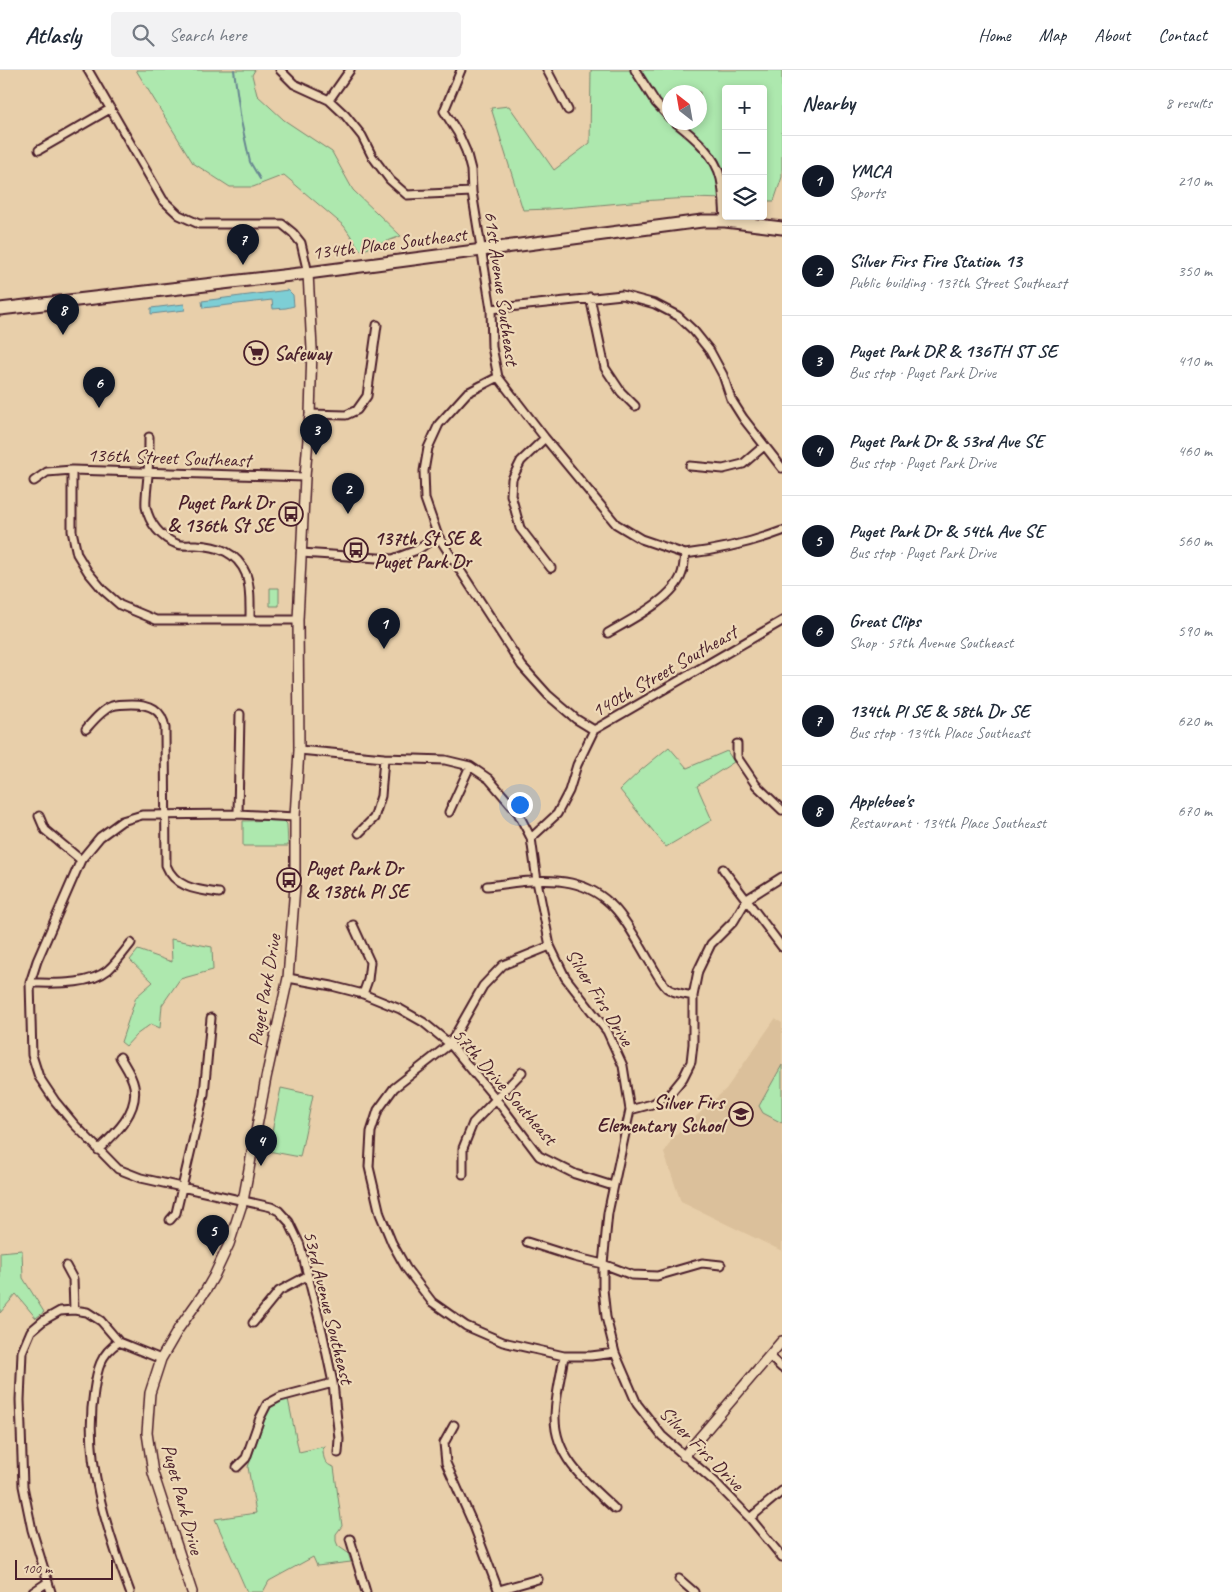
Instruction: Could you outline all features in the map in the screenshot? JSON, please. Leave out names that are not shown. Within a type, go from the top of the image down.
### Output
[{"type":"main road","name":"134th Place Southeast","points":[[0,309],[308,273],[694,222],[725,221],[782,228]]},
{"type":"street","points":[[88,70],[163,200],[179,215],[199,224],[282,224],[301,243],[308,273]]},
{"type":"street","points":[[280,70],[294,84],[329,100],[345,115],[362,136],[372,156],[390,180],[407,194],[472,192]]},
{"type":"street","points":[[329,100],[350,70]]},
{"type":"street","name":"61st Avenue Southeast","points":[[461,70],[444,111],[458,133],[472,170],[472,192],[482,250],[490,309],[492,347],[498,378],[616,524],[641,539],[685,554]]},
{"type":"street","points":[[547,70],[568,110]]},
{"type":"street","points":[[635,70],[662,109]]},
{"type":"street","points":[[39,150],[110,108]]},
{"type":"street","points":[[684,130],[712,158],[721,176],[725,221]]},
{"type":"street","name":"Puget Park Drive","points":[[192,1592],[153,1473],[147,1433],[150,1393],[160,1359],[206,1290],[229,1244],[243,1201],[266,1078],[288,978],[295,886],[295,817],[299,750],[298,620],[312,349],[308,273]]},
{"type":"street","points":[[490,309],[622,295],[655,304],[678,316],[694,331],[710,351],[723,375],[731,399],[782,468]]},
{"type":"street","points":[[590,298],[605,368],[621,392],[635,406]]},
{"type":"street","points":[[310,414],[346,415],[357,410],[367,396],[377,325]]},
{"type":"street","points":[[498,378],[467,393],[439,424],[428,448],[424,471],[425,499],[438,536],[522,666],[548,695],[594,730]]},
{"type":"street","points":[[149,437],[146,506],[156,529],[178,544],[222,549],[239,562],[246,574],[249,587],[250,620]]},
{"type":"street","points":[[545,438],[522,461],[512,479],[511,495],[520,528],[551,568]]},
{"type":"street","points":[[690,466],[723,469],[743,464],[764,446]]},
{"type":"street","points":[[72,470],[72,531],[77,554],[88,572],[103,590],[120,605],[156,620],[298,620]]},
{"type":"street","name":"136th Street Southeast","points":[[34,481],[47,472],[72,470],[305,477]]},
{"type":"street","points":[[608,633],[649,608],[671,591],[682,575],[685,554],[718,550],[754,542],[782,531]]},
{"type":"street","points":[[302,553],[393,559],[417,550],[438,536]]},
{"type":"street","name":"140th Street Southeast","points":[[531,838],[557,814],[569,791],[577,764],[594,730],[782,621]]},
{"type":"street","points":[[86,729],[100,714],[112,706],[122,704],[144,704],[157,711],[164,719],[166,865],[169,873],[184,886],[219,893]]},
{"type":"street","points":[[238,814],[240,714]]},
{"type":"street","points":[[737,744],[737,757],[756,785],[782,810]]},
{"type":"street","name":"Silver Firs Drive","points":[[299,750],[384,758],[445,760],[470,766],[489,779],[518,813],[531,838],[550,946],[564,977],[607,1031],[623,1066],[630,1110],[608,1213],[603,1264],[605,1311],[615,1353],[637,1404],[662,1436],[715,1482],[750,1518],[782,1557]]},
{"type":"street","points":[[359,833],[374,818],[381,796],[384,758]]},
{"type":"street","points":[[449,812],[470,766]]},
{"type":"street","points":[[131,943],[107,971],[88,979],[30,983],[37,962],[82,860],[100,837],[122,821],[142,814],[238,814],[295,817]]},
{"type":"street","points":[[39,816],[45,830],[82,860]]},
{"type":"street","points":[[724,869],[782,947]]},
{"type":"street","points":[[630,1110],[652,1104],[670,1094],[684,1078],[691,1062],[694,1029],[693,996],[698,971],[711,944],[734,921],[747,899],[782,877]]},
{"type":"street","points":[[487,886],[537,880],[572,883],[588,889],[608,900],[621,915],[668,989],[693,996]]},
{"type":"street","points":[[353,925],[370,962],[368,980],[363,994]]},
{"type":"street","points":[[550,946],[503,965],[483,986],[450,1044],[394,1088],[378,1110],[371,1132],[370,1167],[380,1214],[392,1242],[406,1268],[432,1302],[466,1326],[503,1342],[564,1356],[592,1356],[615,1353]]},
{"type":"street","name":"57th Drive Southeast","points":[[288,978],[363,994],[400,1009],[423,1022],[450,1044],[496,1099],[539,1156],[575,1174],[613,1186]]},
{"type":"street","name":"53rd Avenue Southeast","points":[[30,983],[32,1055],[39,1077],[54,1101],[98,1150],[118,1169],[141,1178],[270,1207],[279,1211],[289,1222],[300,1244],[333,1382],[339,1440],[338,1453]]},
{"type":"street","points":[[170,1220],[176,1213],[204,1094],[211,1018]]},
{"type":"street","points":[[98,1150],[121,1128],[132,1105],[134,1086],[120,1057]]},
{"type":"street","points":[[463,1174],[463,1148],[473,1123],[522,1072]]},
{"type":"street","points":[[527,1242],[566,1255],[603,1264],[632,1275],[657,1276],[702,1263],[721,1265]]},
{"type":"street","points":[[66,1266],[73,1279],[74,1310]]},
{"type":"street","points":[[253,1323],[279,1291],[308,1276]]},
{"type":"street","points":[[51,1592],[32,1530],[23,1486],[20,1400],[22,1352],[31,1331],[44,1320],[60,1312],[74,1310],[87,1312],[101,1321],[119,1342],[160,1359]]},
{"type":"street","points":[[684,1456],[782,1341]]},
{"type":"street","points":[[119,1342],[101,1359],[97,1369],[92,1408],[91,1453],[96,1484],[120,1566],[130,1592]]},
{"type":"street","points":[[564,1356],[555,1417],[557,1436],[565,1455],[578,1475],[615,1509]]},
{"type":"street","points":[[769,1356],[782,1368]]},
{"type":"street","points":[[236,1467],[246,1458],[260,1418],[268,1404],[280,1397],[333,1382]]},
{"type":"street","points":[[454,1425],[444,1443],[446,1463],[474,1526],[499,1591],[538,1579]]},
{"type":"street","points":[[750,1518],[782,1490]]},
{"type":"street","points":[[350,1538],[366,1592]]},
{"type":"street","points":[[679,1579],[694,1592]]},
{"type":"street","points":[[33,1592],[48,1582]]},
{"type":"shaded area","name":"Silver Firs Elementary School","points":[[775,1019],[782,1023],[782,1251],[681,1202],[664,1153],[672,1139],[726,1089]]},
{"type":"green space","points":[[136,70],[255,70],[252,75],[257,95],[284,120],[332,152],[353,190],[401,236],[361,251],[344,226],[284,175],[253,187],[230,187],[193,163]]},
{"type":"green space","points":[[591,70],[782,70],[782,177],[774,201],[767,201],[767,85],[722,85],[722,199],[650,200],[523,210],[491,108],[509,106],[554,170],[590,143]]},
{"type":"green space","points":[[270,588],[279,588],[279,606],[270,606]]},
{"type":"green space","points":[[669,747],[687,768],[727,751],[734,762],[697,786],[712,820],[666,847],[620,790]]},
{"type":"green space","points":[[283,820],[287,824],[288,846],[243,846],[243,821]]},
{"type":"green space","points":[[171,939],[212,947],[213,970],[180,979],[162,1005],[160,1028],[151,1024],[136,1035],[126,1046],[121,1042],[136,997],[153,982],[130,960],[138,950],[172,962]]},
{"type":"green space","points":[[782,1065],[782,1123],[763,1113],[759,1106]]},
{"type":"green space","points":[[281,1088],[313,1095],[300,1157],[268,1151]]},
{"type":"green space","points":[[22,1250],[23,1278],[44,1312],[36,1318],[16,1294],[0,1313],[0,1252]]},
{"type":"green space","points":[[288,1399],[299,1452],[326,1446],[323,1449],[323,1455],[325,1461],[334,1467],[342,1526],[336,1534],[336,1541],[338,1546],[348,1553],[351,1562],[317,1566],[313,1557],[269,1581],[263,1592],[247,1592],[215,1519],[256,1513],[248,1467],[268,1410],[279,1401]]},
{"type":"water","points":[[288,290],[293,295],[294,306],[286,308],[273,309],[272,300],[203,308],[202,301]]},
{"type":"water","points":[[184,304],[185,310],[151,314],[151,308]]},
{"type":"waterway","points":[[234,70],[241,121],[250,162],[260,179]]},
{"type":"place","name":"134th Pl SE & 58th Dr SE","points":[[243,265]]},
{"type":"place","name":"Applebee's","points":[[63,335]]},
{"type":"place","name":"Safeway","points":[[256,353]]},
{"type":"place","name":"Great Clips","points":[[99,408]]},
{"type":"place","name":"Puget Park DR & 136TH ST SE","points":[[316,455]]},
{"type":"place","name":"Puget Park Dr & 136th St SE","points":[[291,514]]},
{"type":"place","name":"Silver Firs Fire Station 13","points":[[348,514]]},
{"type":"place","name":"137th St SE & Puget Park Dr","points":[[356,550]]},
{"type":"place","name":"YMCA","points":[[384,649]]},
{"type":"place","name":"Puget Park Dr & 138th Pl SE","points":[[289,880]]},
{"type":"place","name":"Silver Firs Elementary School","points":[[741,1114]]},
{"type":"place","name":"Puget Park Dr & 53rd Ave SE","points":[[261,1166]]},
{"type":"place","name":"Puget Park Dr & 54th Ave SE","points":[[213,1256]]}]
